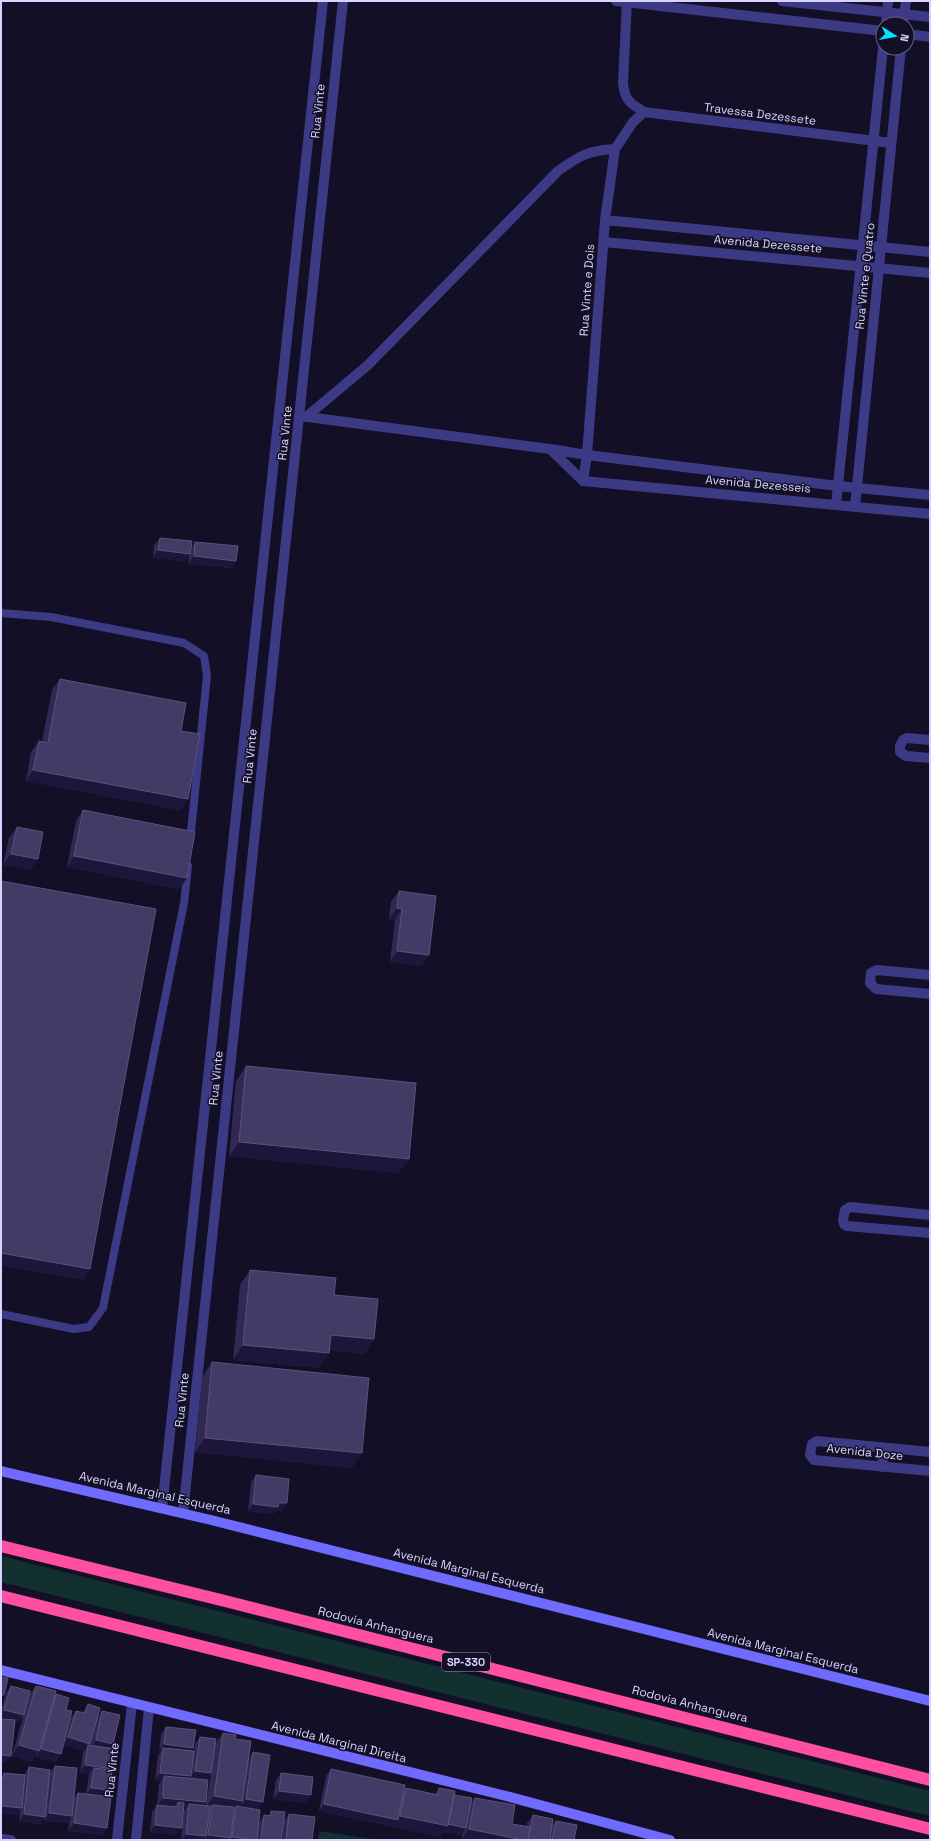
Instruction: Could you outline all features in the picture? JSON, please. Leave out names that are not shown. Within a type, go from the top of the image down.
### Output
[{"type":"highway","name":"Rodovia Anhanguera","points":[[1,1546],[221,1600],[930,1780]]},
{"type":"highway","points":[[1,1596],[930,1830]]},
{"type":"main road","name":"Avenida Marginal Esquerda","points":[[1,1471],[183,1513],[930,1701]]},
{"type":"main road","name":"Avenida Marginal Direita","points":[[1,1670],[132,1704],[506,1796],[670,1840]]},
{"type":"street","name":"Rua Vinte","points":[[162,1508],[323,1]]},
{"type":"street","name":"Rua Vinte","points":[[183,1513],[303,417],[343,1]]},
{"type":"street","points":[[616,1],[875,30]]},
{"type":"street","points":[[782,1],[887,13],[896,16]]},
{"type":"street","points":[[887,16],[888,1]]},
{"type":"street","points":[[904,16],[906,1]]},
{"type":"street","name":"Travessa Dezessete","points":[[627,2],[623,83],[624,93],[628,102],[644,112],[873,142],[891,143]]},
{"type":"street","points":[[915,18],[930,17]]},
{"type":"street","points":[[915,35],[930,37]]},
{"type":"street","name":"Rua Vinte e Quatro","points":[[836,505],[882,56]]},
{"type":"street","name":"Rua Vinte e Quatro","points":[[855,506],[900,56]]},
{"type":"street","name":"Rua Vinte e Dois","points":[[583,481],[587,455],[605,220],[615,149],[633,122],[644,112]]},
{"type":"street","points":[[303,417],[368,365],[558,171],[577,158],[596,150],[615,149]]},
{"type":"street","name":"Avenida Dezessete","points":[[605,220],[930,252]]},
{"type":"street","name":"Avenida Dezessete","points":[[604,242],[930,273]]},
{"type":"street","name":"Avenida Dezesseis","points":[[303,417],[587,455],[838,486],[930,495]]},
{"type":"street","points":[[550,449],[583,481]]},
{"type":"street","name":"Avenida Dezesseis","points":[[583,481],[930,514]]},
{"type":"street","points":[[930,740],[907,738],[903,740],[900,746],[900,752],[906,756],[930,758]]},
{"type":"street","points":[[930,975],[877,970],[871,973],[870,982],[876,989],[930,994]]},
{"type":"street","points":[[930,1215],[850,1208],[845,1210],[843,1220],[844,1224],[847,1226],[930,1233]]},
{"type":"street","name":"Avenida Doze","points":[[930,1452],[817,1441],[812,1444],[810,1451],[810,1457],[814,1460],[930,1472]]},
{"type":"street","points":[[882,1467],[884,1448]]},
{"type":"street","name":"Rua Vinte","points":[[118,1840],[132,1704]]},
{"type":"street","points":[[136,1840],[149,1708]]},
{"type":"street","points":[[1,1839],[11,1840]]},
{"type":"lane","points":[[1,613],[51,617],[184,643],[204,656],[207,676],[184,903],[103,1308],[89,1326],[74,1329],[1,1314]]},
{"type":"green space","points":[[1,1556],[930,1791],[930,1816],[1,1582]]},
{"type":"green space","points":[[319,1831],[378,1840],[318,1840]]},
{"type":"building","points":[[160,538],[192,541],[190,554],[158,550]]},
{"type":"building","points":[[195,542],[238,546],[236,561],[194,556]]},
{"type":"building","points":[[60,679],[186,703],[181,731],[200,734],[188,799],[33,770],[39,741],[48,743]]},
{"type":"building","points":[[83,810],[195,832],[187,878],[74,856]]},
{"type":"building","points":[[17,827],[43,832],[38,859],[11,854]]},
{"type":"building","points":[[1,881],[156,909],[90,1269],[1,1253]]},
{"type":"building","points":[[399,891],[436,896],[429,955],[397,951],[402,909],[397,908]]},
{"type":"building","points":[[246,1066],[416,1083],[409,1159],[239,1142]]},
{"type":"building","points":[[250,1270],[336,1278],[334,1295],[378,1299],[374,1339],[331,1335],[329,1353],[243,1345]]},
{"type":"building","points":[[212,1362],[369,1378],[362,1453],[205,1438]]},
{"type":"building","points":[[256,1475],[289,1479],[287,1503],[279,1503],[278,1507],[253,1504]]},
{"type":"building","points":[[1,1677],[8,1678],[4,1695],[1,1695]]},
{"type":"building","points":[[11,1686],[30,1691],[24,1715],[4,1710]]},
{"type":"building","points":[[36,1686],[56,1691],[39,1751],[19,1745]]},
{"type":"building","points":[[56,1694],[69,1698],[66,1710],[72,1711],[61,1754],[41,1749]]},
{"type":"building","points":[[88,1704],[100,1708],[90,1744],[68,1737],[76,1711],[85,1713]]},
{"type":"building","points":[[102,1711],[120,1715],[113,1744],[96,1740]]},
{"type":"building","points":[[1,1719],[15,1720],[11,1756],[1,1755]]},
{"type":"building","points":[[166,1727],[196,1730],[193,1748],[164,1744]]},
{"type":"building","points":[[223,1733],[236,1735],[235,1739],[251,1741],[242,1801],[214,1796]]},
{"type":"building","points":[[200,1737],[216,1739],[211,1773],[195,1771]]},
{"type":"building","points":[[88,1745],[116,1749],[113,1769],[85,1765]]},
{"type":"building","points":[[163,1748],[194,1751],[191,1776],[160,1773]]},
{"type":"building","points":[[253,1752],[270,1755],[263,1802],[246,1799]]},
{"type":"building","points":[[55,1766],[77,1768],[72,1816],[49,1813]]},
{"type":"building","points":[[29,1767],[50,1770],[45,1817],[24,1814]]},
{"type":"building","points":[[94,1768],[112,1770],[110,1790],[91,1788]]},
{"type":"building","points":[[331,1769],[405,1785],[398,1820],[324,1804]]},
{"type":"building","points":[[4,1773],[25,1775],[22,1808],[1,1806],[1,1777],[4,1777]]},
{"type":"building","points":[[281,1773],[313,1777],[311,1795],[279,1791]]},
{"type":"building","points":[[164,1776],[208,1780],[206,1802],[163,1798]]},
{"type":"building","points":[[406,1788],[438,1795],[439,1788],[455,1791],[448,1826],[400,1816]]},
{"type":"building","points":[[78,1793],[111,1797],[107,1828],[74,1823]]},
{"type":"building","points":[[454,1795],[472,1798],[466,1828],[448,1824]]},
{"type":"building","points":[[475,1798],[515,1805],[512,1824],[530,1827],[528,1840],[469,1829]]},
{"type":"building","points":[[178,1802],[184,1803],[182,1828],[155,1825],[157,1805],[177,1807]]},
{"type":"building","points":[[189,1804],[210,1806],[206,1836],[186,1834]]},
{"type":"building","points":[[212,1805],[234,1807],[231,1838],[208,1835]]},
{"type":"building","points":[[236,1806],[260,1810],[257,1840],[232,1837]]},
{"type":"building","points":[[271,1811],[285,1812],[281,1840],[261,1840],[264,1815],[271,1816]]},
{"type":"building","points":[[289,1814],[315,1817],[312,1840],[286,1840]]},
{"type":"building","points":[[533,1815],[553,1819],[550,1840],[528,1840]]},
{"type":"building","points":[[556,1821],[577,1825],[574,1840],[552,1840]]}]
